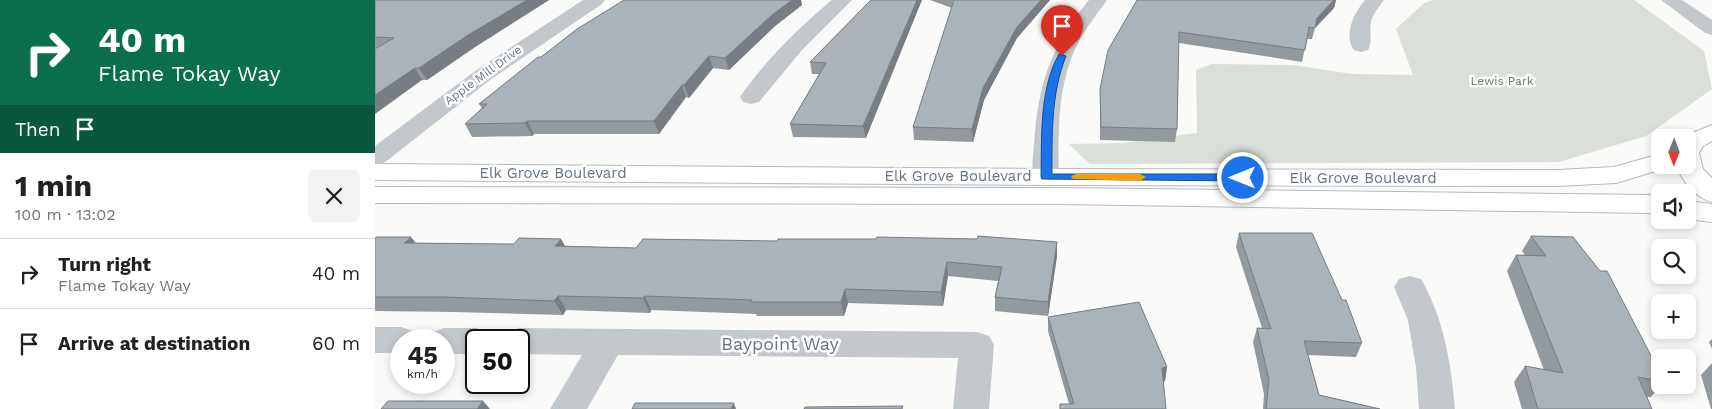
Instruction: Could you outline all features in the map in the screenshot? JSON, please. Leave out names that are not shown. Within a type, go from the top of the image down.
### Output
[{"type":"main road","points":[[1696,140],[1711,131]]},
{"type":"main road","name":"Elk Grove Boulevard","points":[[375,172],[1046,177],[1557,178],[1616,174],[1651,164]]},
{"type":"main road","points":[[1694,174],[1712,194]]},
{"type":"main road","name":"Elk Grove Boulevard","points":[[375,195],[1058,196],[1651,204]]},
{"type":"main road","points":[[1696,211],[1712,213]]},
{"type":"street","name":"Apple Mill Drive","points":[[375,158],[445,102],[511,54],[596,0]]},
{"type":"street","points":[[751,97],[784,55],[843,0]]},
{"type":"street","points":[[1046,177],[1048,112],[1055,73],[1069,40],[1081,20],[1098,0]]},
{"type":"street","points":[[1361,46],[1359,33],[1361,21],[1373,0]]},
{"type":"street","points":[[1671,0],[1712,29]]},
{"type":"street","points":[[1410,286],[1424,320],[1433,368],[1437,409]]},
{"type":"street","points":[[375,340],[390,340]]},
{"type":"street","name":"Baypoint Way","points":[[530,341],[977,345],[971,409]]},
{"type":"street","points":[[568,409],[608,342]]},
{"type":"green space","name":"Lewis Park","points":[[1433,0],[1634,0],[1704,51],[1712,89],[1656,129],[1651,129],[1651,132],[1646,136],[1559,162],[1090,164],[1069,144],[1123,143],[1197,133],[1196,70],[1212,64],[1293,65],[1352,74],[1413,75],[1396,29],[1424,3]]},
{"type":"building","points":[[375,0],[527,0],[468,35],[419,68],[415,68],[375,95],[375,49],[394,38],[375,37]]},
{"type":"building","points":[[624,0],[792,0],[772,15],[725,58],[709,56],[682,85],[654,121],[527,121],[525,123],[465,124],[487,104],[479,104],[538,57],[541,57],[577,29]]},
{"type":"building","points":[[871,0],[917,0],[863,126],[790,124],[826,63],[810,62]]},
{"type":"building","points":[[954,0],[1041,0],[1017,27],[983,88],[972,129],[913,127]]},
{"type":"building","points":[[1137,0],[1334,0],[1317,18],[1315,28],[1309,27],[1305,50],[1179,32],[1177,129],[1101,127],[1100,89],[1108,50]]},
{"type":"building","points":[[1239,233],[1312,233],[1342,300],[1346,300],[1362,343],[1304,341],[1319,395],[1380,409],[1266,409],[1269,380],[1257,328],[1271,329]]},
{"type":"building","points":[[978,236],[1057,242],[1048,302],[995,297],[1002,267],[947,262],[941,292],[845,289],[841,302],[751,302],[752,300],[645,296],[643,298],[558,296],[554,301],[444,297],[375,297],[375,238],[377,237],[411,237],[404,243],[514,244],[519,238],[561,239],[555,246],[636,248],[643,239],[777,241],[778,239],[876,239],[877,237],[977,239]]},
{"type":"building","points":[[1531,236],[1573,237],[1600,271],[1607,271],[1651,356],[1651,379],[1638,377],[1652,409],[1538,409],[1525,366],[1563,373],[1516,255],[1546,256]]},
{"type":"building","points":[[1139,302],[1167,367],[1162,368],[1166,409],[1060,409],[1060,404],[1074,404],[1048,317]]},
{"type":"building","points":[[388,401],[483,401],[477,409],[381,409]]},
{"type":"building","points":[[635,403],[734,403],[731,409],[632,409]]},
{"type":"building","points":[[903,406],[902,409],[804,409],[805,407]]},
{"type":"slow traffic","points":[[1077,177],[1140,177]]},
{"type":"route","points":[[1062,56],[1055,73],[1048,112],[1046,177],[1243,178]]}]
